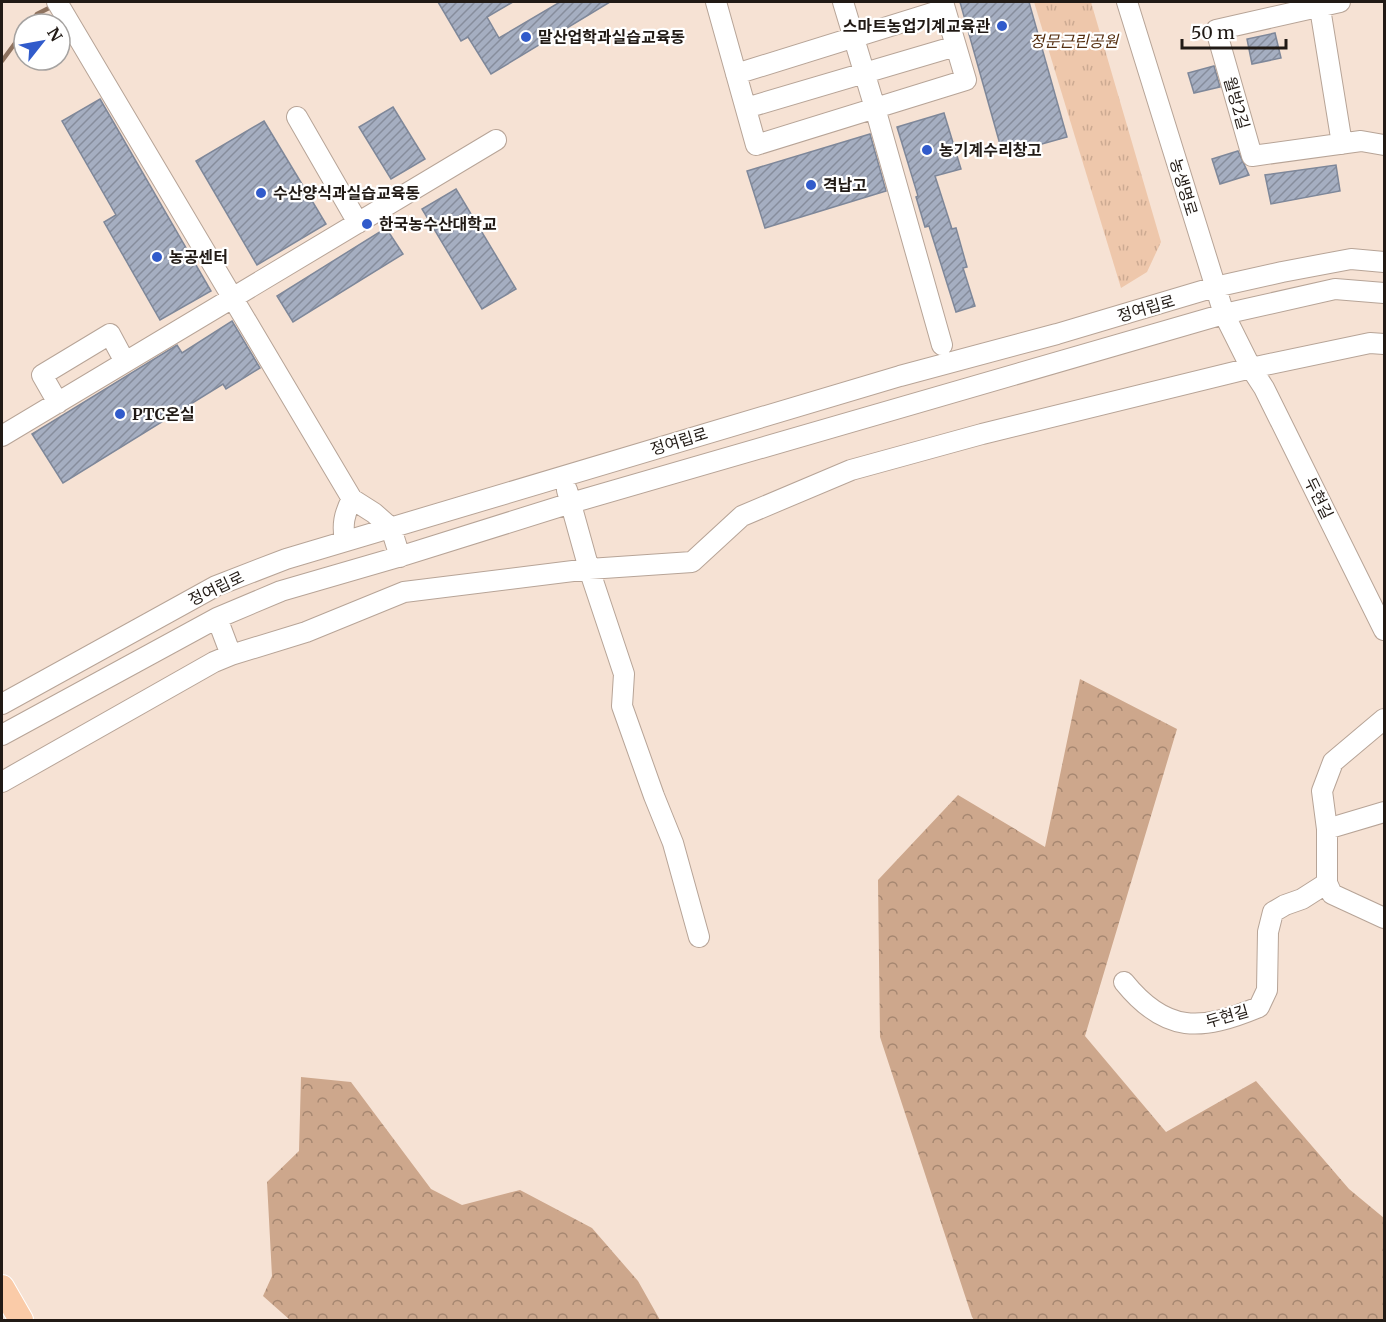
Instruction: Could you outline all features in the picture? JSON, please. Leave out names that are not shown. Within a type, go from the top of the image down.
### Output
[{"type":"main road","points":[[2,1287],[21,1320]]},
{"type":"street","points":[[57,2],[352,499],[374,513],[391,528],[400,557]]},
{"type":"street","points":[[716,2],[736,74],[746,108],[756,145],[966,80],[944,5],[854,37],[736,74]]},
{"type":"street","points":[[843,2],[942,345],[956,352],[975,347],[980,355]]},
{"type":"street","name":"농생명로","points":[[1127,2],[1215,288],[1224,314],[1251,368]]},
{"type":"street","name":"월방2길","points":[[1340,2],[1320,4],[1216,30],[1252,156],[1361,141],[1384,145]]},
{"type":"street","points":[[1320,4],[1342,144]]},
{"type":"street","points":[[746,108],[956,46]]},
{"type":"street","points":[[297,117],[358,223]]},
{"type":"street","points":[[2,436],[496,140]]},
{"type":"street","name":"정여립로","points":[[2,704],[216,586],[285,559],[913,372],[1215,288],[1351,259],[1384,262]]},
{"type":"street","name":"정여립로","points":[[2,735],[217,618],[281,591],[400,557],[571,503],[1224,314],[1335,289],[1384,293]]},
{"type":"street","points":[[58,403],[42,375],[110,334],[125,362]]},
{"type":"street","points":[[2,782],[214,662],[306,632],[404,592],[589,569],[692,562],[742,516],[851,470],[982,434],[1251,368],[1370,343],[1384,344]]},
{"type":"street","points":[[913,372],[917,360],[932,354],[942,345]]},
{"type":"street","name":"두현길","points":[[1251,368],[1264,388],[1384,630]]},
{"type":"street","points":[[563,476],[589,569],[624,674],[622,706],[673,843],[699,937]]},
{"type":"street","points":[[345,541],[342,527],[346,509],[352,499]]},
{"type":"street","name":"정여립로","points":[[217,618],[231,655]]},
{"type":"street","points":[[1384,719],[1333,762],[1322,791],[1327,829],[1327,883],[1332,894],[1384,918]]},
{"type":"street","points":[[1327,829],[1384,812]]},
{"type":"street","name":"두현길","points":[[1124,982],[1138,999],[1161,1016],[1183,1024],[1203,1025],[1232,1018],[1259,1007],[1267,990],[1268,932],[1273,912],[1302,899],[1327,883]]},
{"type":"green space","name":"정문근린공원","points":[[1034,2],[1091,2],[1161,242],[1147,272],[1121,288]]},
{"type":"green space","points":[[1080,679],[1177,729],[1085,1036],[1166,1132],[1256,1081],[1349,1189],[1384,1218],[1384,1320],[974,1320],[972,1317],[880,1037],[878,880],[958,795],[1045,847]]},
{"type":"green space","points":[[301,1077],[351,1082],[431,1189],[462,1205],[520,1190],[592,1228],[638,1281],[660,1320],[290,1320],[263,1296],[272,1276],[267,1182],[299,1151]]},
{"type":"building","name":"말산업학과실습교육동","points":[[438,2],[513,2],[487,17],[499,38],[560,2],[610,2],[491,74],[468,37],[461,41]]},
{"type":"building","points":[[960,2],[1029,2],[1067,137],[1003,155]]},
{"type":"building","points":[[1275,33],[1281,58],[1252,64],[1247,39]]},
{"type":"building","points":[[1214,66],[1220,87],[1194,93],[1188,73]]},
{"type":"building","points":[[100,99],[211,291],[160,320],[104,222],[116,215],[62,121]]},
{"type":"building","points":[[393,107],[425,159],[391,179],[359,127]]},
{"type":"building","points":[[944,113],[961,169],[935,176],[952,229],[956,228],[967,267],[963,268],[975,306],[956,312],[929,226],[925,227],[897,127]]},
{"type":"building","name":"수산양식과실습교육동","points":[[264,121],[326,224],[257,265],[196,161]]},
{"type":"building","points":[[870,134],[886,191],[765,228],[747,171]]},
{"type":"building","points":[[1238,151],[1249,175],[1220,184],[1212,159]]},
{"type":"building","points":[[1336,165],[1340,191],[1271,204],[1265,175]]},
{"type":"building","points":[[456,189],[516,289],[482,309],[422,209]]},
{"type":"building","points":[[386,228],[403,254],[293,322],[277,296]]},
{"type":"building","name":"PTC온실","points":[[232,321],[260,368],[226,389],[223,384],[63,483],[32,434],[177,345],[182,353]]},
{"type":"waterway","points":[[41,12],[53,6]]},
{"type":"waterway","points":[[2,61],[12,47]]},
{"type":"place","name":"스마트농업기계교육관","points":[[1002,26]]},
{"type":"place","name":"말산업학과실습교육동","points":[[526,37]]},
{"type":"place","name":"농기계수리창고","points":[[927,150]]},
{"type":"place","name":"격납고","points":[[811,185]]},
{"type":"place","name":"수산양식과실습교육동","points":[[261,193]]},
{"type":"place","name":"한국농수산대학교","points":[[367,224]]},
{"type":"place","name":"농공센터","points":[[157,257]]},
{"type":"place","name":"PTC온실","points":[[120,414]]}]
